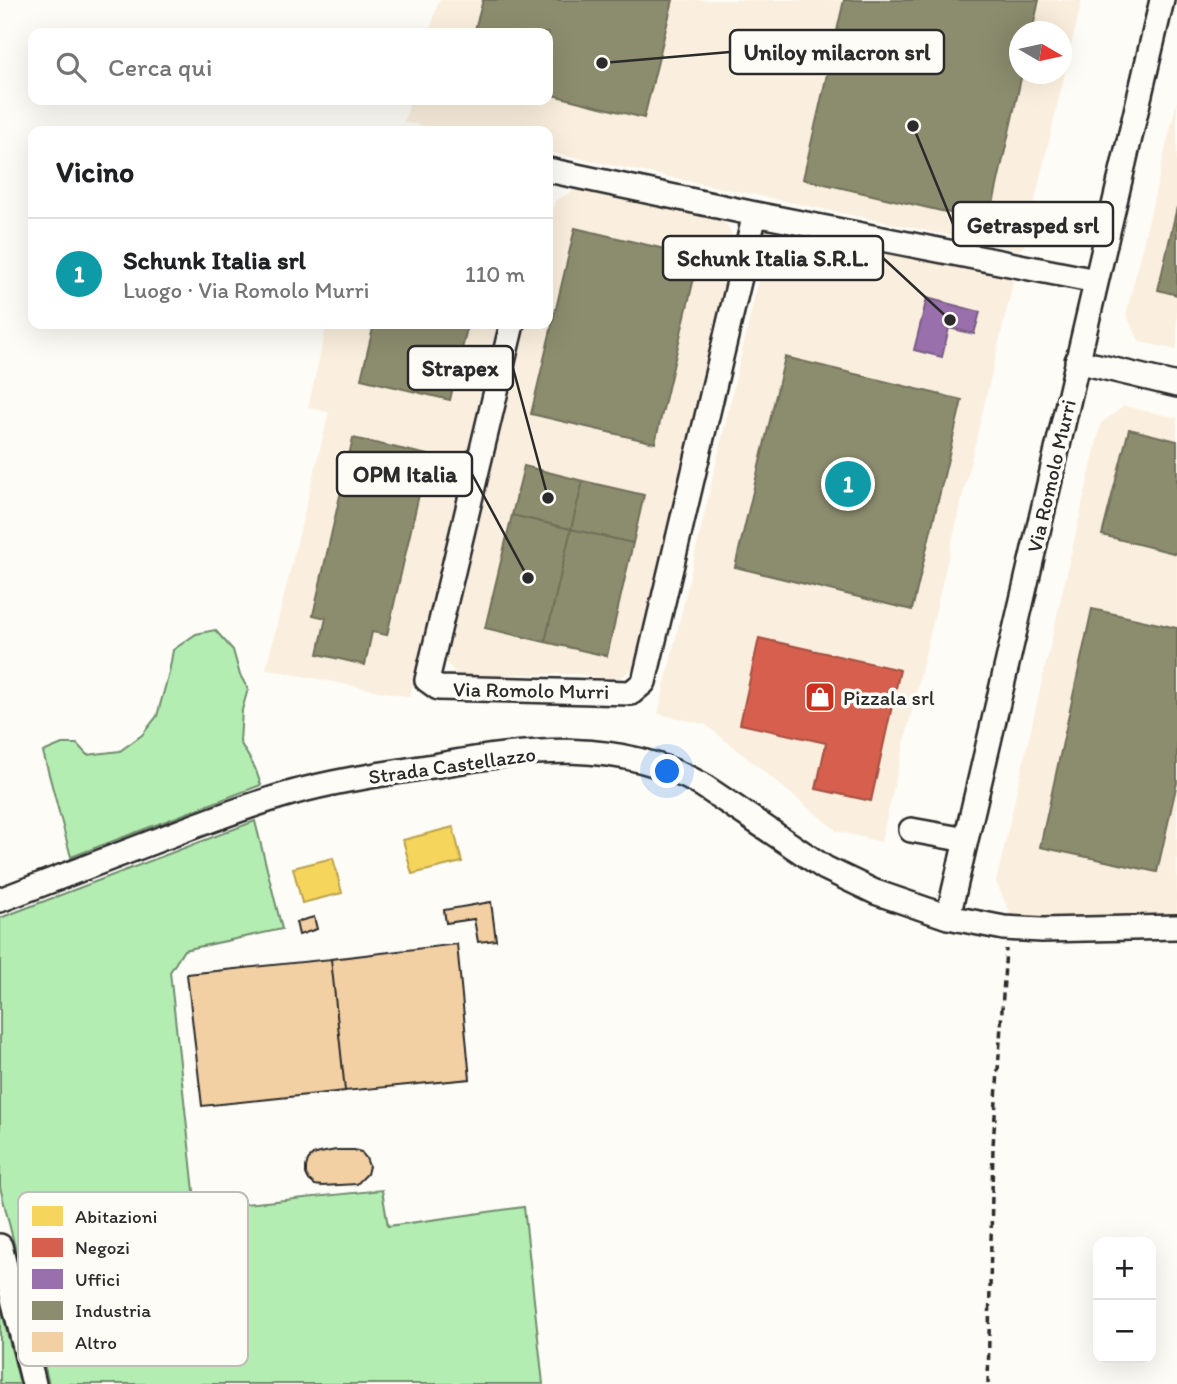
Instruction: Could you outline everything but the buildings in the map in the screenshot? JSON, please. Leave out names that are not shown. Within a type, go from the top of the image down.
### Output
[{"type":"street","name":"Via Romolo Murri","points":[[948,917],[1162,0]]},
{"type":"street","points":[[553,172],[1096,281]]},
{"type":"street","name":"Via Romolo Murri","points":[[511,329],[427,680],[438,688],[631,693],[644,682],[755,214]]},
{"type":"street","points":[[1077,361],[1177,385]]},
{"type":"street","name":"Strada Castellazzo","points":[[0,900],[245,807],[290,793],[341,781],[484,757],[583,751],[643,760],[686,775],[825,868],[875,892],[948,917],[1004,928],[1042,930],[1177,927]]},
{"type":"street","points":[[911,830],[966,840]]},
{"type":"street","points":[[0,1245],[18,1319]]},
{"type":"street","points":[[30,1366],[34,1384]]},
{"type":"path","points":[[988,1384],[993,1146],[1006,945],[1004,928]]},
{"type":"shaded area","points":[[439,0],[1082,0],[1072,43],[1072,21],[1009,21],[1009,84],[1062,84],[1024,247],[1019,250],[553,153],[553,126],[424,126],[404,122],[409,105],[553,105],[553,28],[431,28]]},
{"type":"shaded area","points":[[1177,101],[1177,350],[1140,342],[1126,315]]},
{"type":"shaded area","points":[[576,189],[724,221],[736,241],[635,667],[617,680],[576,674],[457,675],[446,662],[525,329],[553,329],[555,201]]},
{"type":"shaded area","points":[[783,233],[1014,279],[881,842],[837,831],[705,724],[658,714],[766,247]]},
{"type":"shaded area","points":[[326,329],[496,329],[410,697],[266,669],[329,412],[308,408]]},
{"type":"shaded area","points":[[1124,406],[1177,418],[1177,916],[1056,919],[1012,917],[996,882],[1101,423]]},
{"type":"green space","points":[[215,630],[233,650],[240,675],[248,689],[242,710],[240,742],[261,785],[71,857],[43,752],[62,744],[77,744],[87,755],[120,751],[142,735],[157,716],[173,650],[196,634]]},
{"type":"green space","points":[[255,821],[282,929],[184,950],[170,972],[194,1192],[18,1192],[18,1259],[0,1187],[0,918]]},
{"type":"green space","points":[[382,1190],[388,1226],[524,1207],[543,1384],[49,1384],[45,1366],[248,1366],[248,1204]]},
{"type":"green space","points":[[0,1304],[20,1384],[0,1384]]},
{"type":"place","name":"Uniloy milacron srl","points":[[602,63]]},
{"type":"place","name":"Getrasped srl","points":[[913,126]]},
{"type":"place","name":"Schunk Italia S.R.L.","points":[[950,320]]},
{"type":"place","name":"Schunk Italia srl","points":[[848,484]]},
{"type":"place","name":"Strapex","points":[[548,498]]},
{"type":"place","name":"OPM Italia","points":[[528,578]]},
{"type":"place","name":"Pizzala srl","points":[[820,697]]}]
